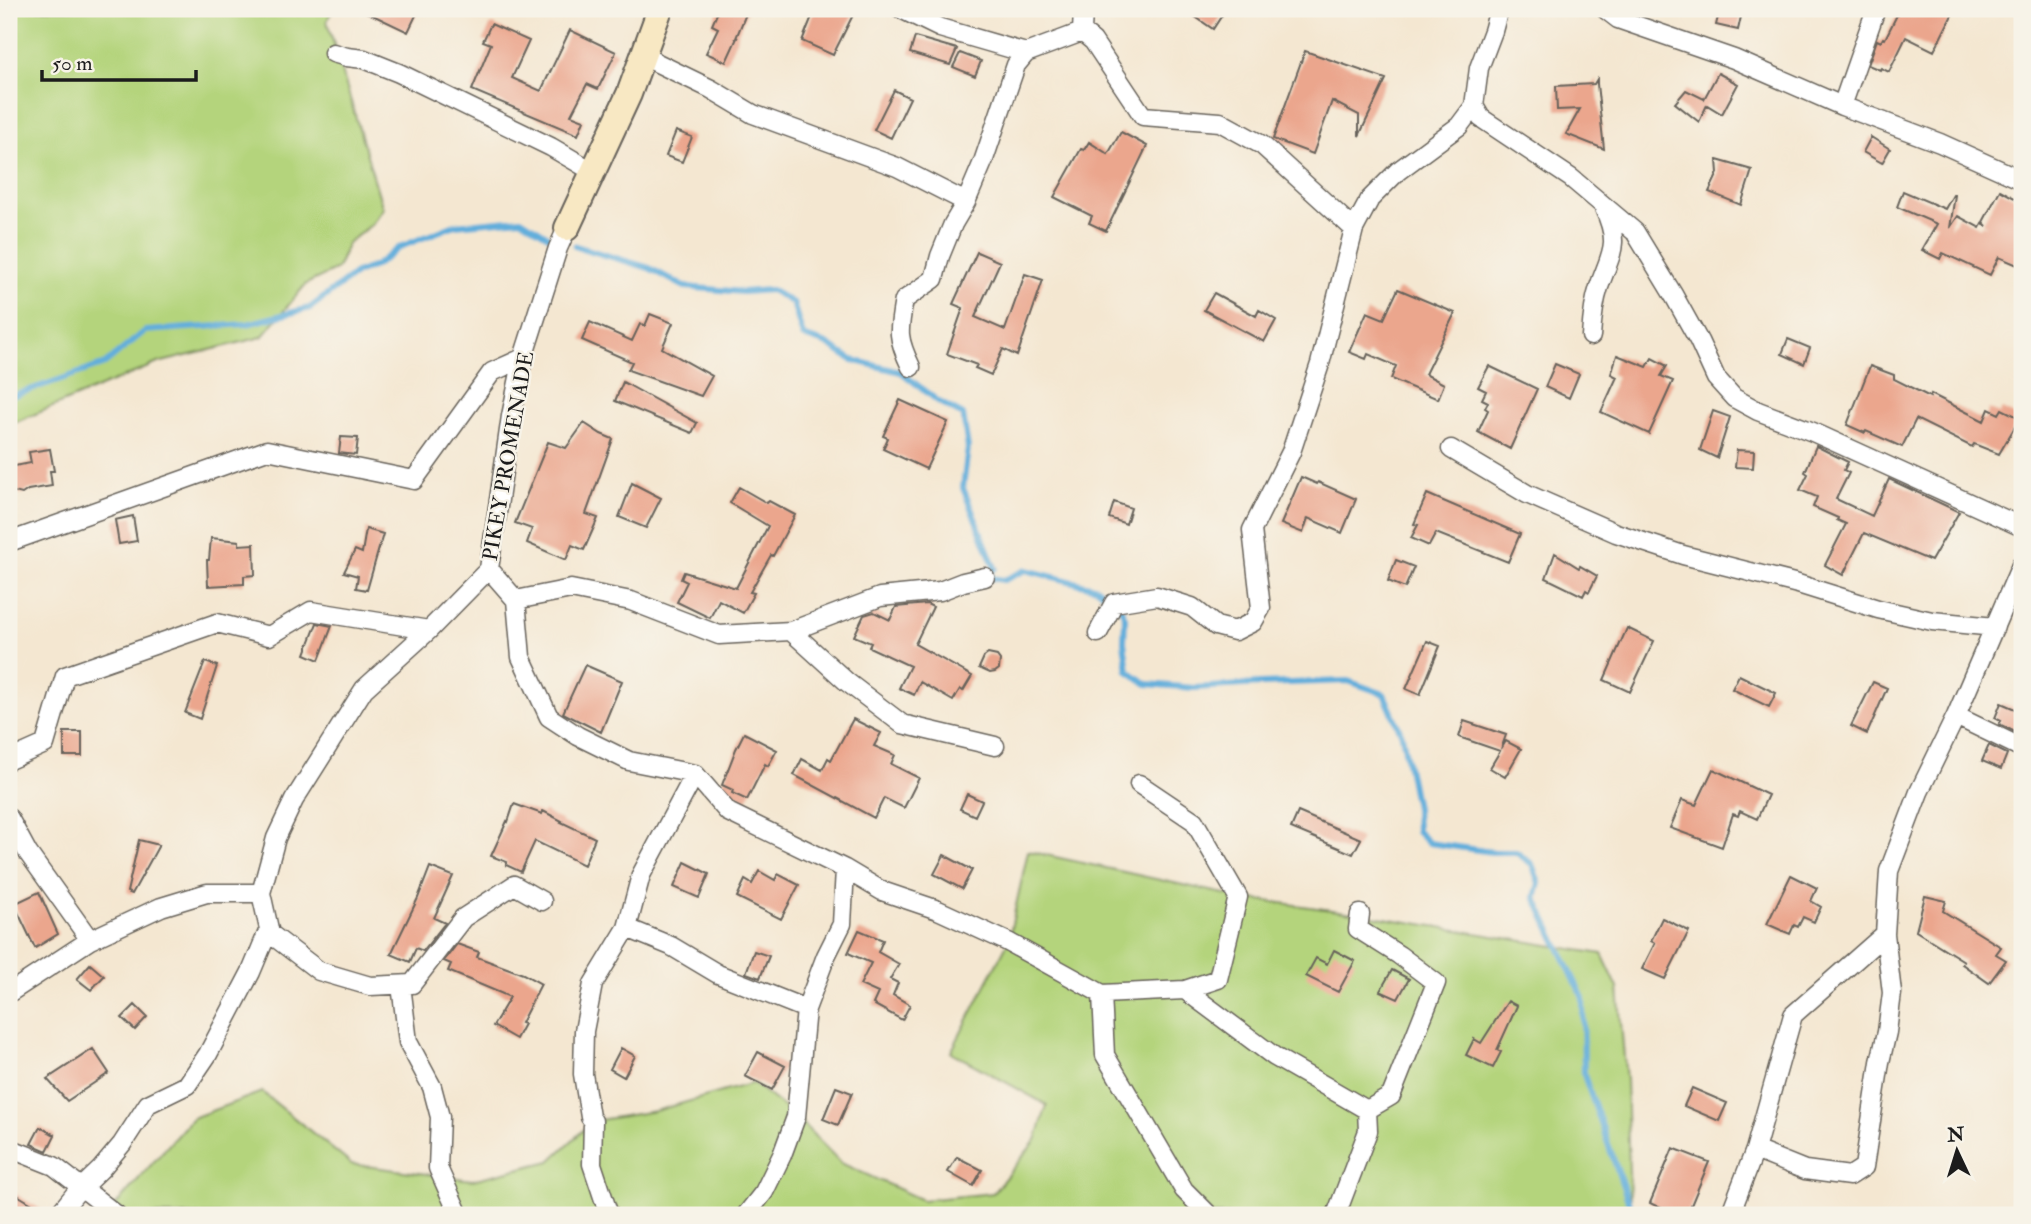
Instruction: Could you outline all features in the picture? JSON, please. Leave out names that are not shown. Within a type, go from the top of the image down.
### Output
[{"type":"street","name":"PIKEY PROMENADE","points":[[261,893],[276,838],[294,800],[364,689],[429,630],[489,569],[511,416],[523,358],[558,248],[629,94],[660,9]]},
{"type":"street","points":[[901,9],[940,28],[1026,53]]},
{"type":"street","points":[[1082,32],[1083,9]]},
{"type":"street","points":[[1098,633],[1114,603],[1157,596],[1192,607],[1216,626],[1235,631],[1253,622],[1261,608],[1252,530],[1291,452],[1320,364],[1354,229],[1370,200],[1398,171],[1459,126],[1474,106],[1479,68],[1499,9]]},
{"type":"street","points":[[1605,9],[1618,19],[1734,59],[2022,180]]},
{"type":"street","points":[[1842,106],[1876,9]]},
{"type":"street","points":[[911,367],[900,342],[904,300],[934,279],[953,225],[984,162],[1016,65],[1026,53],[1082,32]]},
{"type":"street","points":[[1082,32],[1093,41],[1143,116],[1220,122],[1262,145],[1354,229]]},
{"type":"street","points":[[333,53],[364,59],[399,73],[551,147],[592,171]]},
{"type":"street","points":[[643,56],[711,89],[752,114],[897,167],[966,202]]},
{"type":"street","points":[[1474,106],[1481,118],[1571,178],[1635,232],[1674,296],[1717,378],[1734,398],[2022,527]]},
{"type":"street","points":[[1591,336],[1598,289],[1612,253],[1614,237],[1603,205]]},
{"type":"street","points":[[9,542],[267,450],[414,480],[492,372],[523,358]]},
{"type":"street","points":[[1451,449],[1527,494],[1616,533],[1683,555],[1798,584],[1878,609],[1933,621],[1994,627]]},
{"type":"street","points":[[1755,1150],[1805,1170],[1850,1176],[1864,1167],[1892,993],[1885,934],[1889,871],[1919,792],[1956,716],[2022,563]]},
{"type":"street","points":[[489,569],[516,600],[521,657],[549,718],[578,736],[629,761],[695,774],[728,812],[845,869],[882,891],[938,910],[1008,942],[1102,994],[1185,990],[1218,979],[1238,897],[1195,821],[1139,784]]},
{"type":"street","points":[[516,600],[571,589],[631,601],[719,635],[791,631],[880,597],[940,591],[963,582],[985,578]]},
{"type":"street","points":[[9,760],[44,744],[65,676],[217,623],[269,636],[312,611],[429,630]]},
{"type":"street","points":[[791,631],[847,682],[902,724],[995,746]]},
{"type":"street","points":[[1956,716],[2022,748]]},
{"type":"street","points":[[610,1215],[592,1164],[593,1121],[590,1117],[583,1074],[584,1031],[593,984],[627,928],[641,876],[695,774]]},
{"type":"street","points":[[9,818],[28,853],[90,940]]},
{"type":"street","points":[[746,1215],[764,1192],[796,1117],[806,1009],[826,956],[842,924],[845,869]]},
{"type":"street","points":[[268,932],[319,971],[370,986],[412,985],[463,918],[514,885],[542,901]]},
{"type":"street","points":[[9,993],[90,940],[161,907],[207,894],[261,893],[269,929],[251,972],[208,1054],[187,1085],[148,1104],[122,1144],[58,1215]]},
{"type":"street","points":[[1360,914],[1358,929],[1436,983],[1391,1096],[1367,1110]]},
{"type":"street","points":[[627,928],[671,946],[718,974],[806,1009]]},
{"type":"street","points":[[1730,1215],[1755,1150],[1793,1015],[1885,934]]},
{"type":"street","points":[[401,985],[408,1042],[432,1087],[440,1117],[438,1168],[459,1215]]},
{"type":"street","points":[[1185,990],[1275,1057],[1367,1110]]},
{"type":"street","points":[[1102,994],[1105,1055],[1184,1190],[1209,1215]]},
{"type":"street","points":[[1336,1215],[1368,1131],[1367,1110]]},
{"type":"street","points":[[9,1148],[54,1166],[117,1215]]},
{"type":"green space","points":[[9,9],[333,9],[327,21],[383,209],[371,225],[348,243],[337,269],[306,284],[262,337],[158,363],[9,425]]},
{"type":"green space","points":[[1028,851],[1238,897],[1602,954],[1618,988],[1626,1080],[1630,1202],[1640,1215],[107,1215],[192,1118],[262,1092],[351,1164],[472,1180],[550,1161],[593,1121],[655,1111],[753,1083],[796,1117],[841,1163],[922,1200],[993,1193],[1036,1140],[1047,1105],[951,1052],[1008,942]]},
{"type":"building","points":[[360,9],[419,9],[408,32]]},
{"type":"building","points":[[719,9],[748,9],[726,62],[706,53],[718,28],[712,25]]},
{"type":"building","points":[[815,9],[856,9],[833,55],[802,41]]},
{"type":"building","points":[[1184,9],[1226,9],[1213,29]]},
{"type":"building","points":[[1720,9],[1742,12],[1738,30],[1716,25]]},
{"type":"building","points":[[1900,9],[1955,9],[1934,51],[1906,37],[1889,72],[1868,65],[1877,40],[1881,42],[1885,39]]},
{"type":"building","points":[[491,24],[529,41],[512,78],[541,91],[570,30],[616,52],[598,89],[587,84],[571,115],[584,120],[578,135],[472,90],[491,44],[483,41]]},
{"type":"building","points":[[915,37],[957,49],[950,65],[910,53]]},
{"type":"building","points":[[1305,51],[1386,79],[1359,136],[1359,115],[1332,101],[1313,154],[1273,139]]},
{"type":"building","points":[[960,53],[981,61],[975,76],[953,67]]},
{"type":"building","points":[[1718,73],[1738,84],[1722,114],[1707,105],[1699,122],[1675,103],[1686,90],[1704,99]]},
{"type":"building","points":[[1597,79],[1604,149],[1566,134],[1580,109],[1557,110],[1556,86],[1594,84]]},
{"type":"building","points":[[894,90],[910,98],[891,138],[874,130]]},
{"type":"building","points":[[676,131],[692,137],[682,162],[666,156]]},
{"type":"building","points":[[1121,132],[1147,146],[1106,231],[1089,223],[1092,216],[1054,197],[1081,149],[1084,150],[1089,142],[1108,154]]},
{"type":"building","points":[[1871,137],[1890,149],[1882,163],[1863,152]]},
{"type":"building","points":[[1717,160],[1752,170],[1741,205],[1709,192],[1718,173]]},
{"type":"building","points":[[2000,190],[2022,202],[2022,267],[1999,257],[1990,275],[1943,253],[1940,259],[1922,250],[1937,224],[1897,207],[1903,191],[1945,209],[1955,195],[1950,228],[1958,216],[1980,228],[1982,224],[1987,226],[1983,222]]},
{"type":"building","points":[[977,252],[1000,262],[975,317],[1005,330],[1025,274],[1043,280],[1017,356],[1003,349],[991,375],[975,368],[977,365],[947,354],[963,308],[953,304]]},
{"type":"building","points":[[1398,289],[1455,313],[1425,374],[1444,384],[1438,399],[1391,379],[1396,366],[1368,354],[1366,359],[1349,352],[1367,312],[1384,319]]},
{"type":"building","points":[[1214,293],[1256,316],[1259,310],[1276,320],[1264,342],[1204,310]]},
{"type":"building","points":[[650,314],[673,323],[662,348],[712,376],[701,396],[628,370],[632,362],[582,340],[590,322],[632,341],[640,324],[645,326]]},
{"type":"building","points":[[1788,339],[1810,348],[1804,364],[1782,354]]},
{"type":"building","points":[[1617,355],[1647,367],[1652,358],[1667,366],[1661,376],[1673,381],[1649,434],[1601,412],[1617,377],[1611,374]]},
{"type":"building","points":[[1555,364],[1579,374],[1569,398],[1545,387]]},
{"type":"building","points":[[1489,366],[1537,389],[1510,449],[1478,432],[1488,410],[1485,408],[1488,402],[1482,399],[1486,391],[1478,387]]},
{"type":"building","points":[[1870,366],[1894,375],[1894,379],[1984,421],[1989,409],[1999,414],[2002,409],[2020,418],[1999,454],[1974,444],[1972,447],[1916,419],[1902,447],[1847,425]]},
{"type":"building","points":[[623,382],[697,423],[692,433],[615,401]]},
{"type":"building","points":[[900,400],[948,422],[926,469],[883,449],[888,438],[883,436]]},
{"type":"building","points":[[1713,411],[1730,417],[1717,458],[1700,450]]},
{"type":"building","points":[[584,423],[613,439],[586,514],[598,518],[584,550],[572,545],[566,560],[527,543],[532,529],[515,523],[548,442],[566,448]]},
{"type":"building","points":[[341,437],[358,438],[356,455],[339,453]]},
{"type":"building","points":[[1816,446],[1848,462],[1844,470],[1849,473],[1836,499],[1872,516],[1889,479],[1959,512],[1931,561],[1864,533],[1843,575],[1825,565],[1846,524],[1813,507],[1817,497],[1800,490]]},
{"type":"building","points":[[50,449],[54,471],[50,471],[52,486],[28,490],[22,494],[14,492],[9,481],[9,467],[31,463],[29,452]]},
{"type":"building","points":[[1737,450],[1754,451],[1753,468],[1735,467]]},
{"type":"building","points":[[1301,477],[1356,499],[1342,533],[1308,518],[1303,533],[1281,524]]},
{"type":"building","points":[[632,483],[661,498],[646,528],[619,517]]},
{"type":"building","points":[[739,487],[795,515],[750,592],[754,593],[743,613],[719,600],[710,618],[677,602],[687,582],[681,579],[684,572],[736,588],[768,526],[730,503]]},
{"type":"building","points":[[1427,494],[1520,534],[1508,562],[1436,533],[1429,546],[1411,538],[1418,525],[1414,524]]},
{"type":"building","points":[[1114,502],[1131,508],[1126,524],[1109,518]]},
{"type":"building","points":[[133,516],[137,541],[119,544],[115,520]]},
{"type":"building","points":[[366,529],[383,534],[367,590],[356,588],[358,576],[344,572],[355,550],[362,553]]},
{"type":"building","points":[[211,538],[239,541],[239,545],[254,544],[255,575],[244,576],[244,584],[208,586],[207,560]]},
{"type":"building","points":[[1555,553],[1597,576],[1589,592],[1586,590],[1583,596],[1546,578]]},
{"type":"building","points":[[1396,560],[1414,567],[1405,588],[1388,581]]},
{"type":"building","points":[[927,604],[933,607],[915,644],[972,676],[953,701],[920,682],[914,695],[899,688],[910,666],[869,647],[871,643],[854,636],[864,615],[874,612],[890,620],[896,607]]},
{"type":"building","points":[[317,623],[332,626],[319,660],[305,654]]},
{"type":"building","points":[[1627,628],[1654,641],[1630,692],[1604,680]]},
{"type":"building","points":[[1427,641],[1440,646],[1420,695],[1406,689]]},
{"type":"building","points":[[988,654],[997,656],[1000,660],[999,669],[995,672],[990,673],[979,668]]},
{"type":"building","points":[[205,662],[217,666],[200,719],[185,713]]},
{"type":"building","points":[[585,665],[622,681],[601,732],[563,713]]},
{"type":"building","points":[[1739,675],[1776,693],[1769,707],[1732,689]]},
{"type":"building","points":[[1873,682],[1887,688],[1867,734],[1851,726]]},
{"type":"building","points":[[2001,703],[2022,712],[2017,733],[1999,724],[2001,721],[1995,718]]},
{"type":"building","points":[[853,719],[881,733],[874,746],[895,755],[891,764],[919,778],[904,808],[884,798],[874,818],[794,775],[802,759],[822,770],[828,758],[831,760]]},
{"type":"building","points":[[1464,721],[1506,735],[1501,749],[1506,741],[1521,749],[1505,777],[1490,768],[1500,751],[1459,737]]},
{"type":"building","points":[[64,732],[82,732],[82,756],[64,756]]},
{"type":"building","points":[[744,733],[777,750],[768,766],[765,764],[747,800],[722,785]]},
{"type":"building","points":[[1989,745],[2007,754],[2001,769],[1982,761]]},
{"type":"building","points":[[1713,769],[1768,795],[1757,819],[1740,811],[1738,816],[1733,814],[1722,847],[1670,828],[1682,800],[1696,805]]},
{"type":"building","points":[[967,794],[982,801],[975,816],[960,809]]},
{"type":"building","points":[[514,804],[542,814],[543,811],[595,838],[584,865],[535,841],[521,872],[506,865],[507,862],[491,856]]},
{"type":"building","points":[[1298,812],[1361,839],[1353,854],[1291,828]]},
{"type":"building","points":[[139,840],[159,845],[132,894],[127,892]]},
{"type":"building","points":[[944,855],[972,870],[962,889],[934,874]]},
{"type":"building","points":[[685,862],[709,874],[699,898],[674,887]]},
{"type":"building","points":[[430,867],[453,876],[434,918],[445,923],[423,951],[416,948],[410,962],[391,954]]},
{"type":"building","points":[[759,871],[775,880],[778,874],[799,885],[781,919],[737,897],[745,880],[752,884]]},
{"type":"building","points":[[1791,875],[1817,888],[1811,901],[1821,907],[1814,922],[1803,917],[1798,927],[1794,925],[1790,934],[1767,924]]},
{"type":"building","points":[[39,892],[58,934],[35,948],[14,904]]},
{"type":"building","points":[[1925,896],[1946,901],[1943,911],[2001,947],[1996,954],[2006,960],[1989,983],[1962,964],[1964,961],[1916,931]]},
{"type":"building","points":[[1662,918],[1689,931],[1665,979],[1642,969],[1655,943],[1651,941]]},
{"type":"building","points":[[859,930],[883,940],[878,952],[899,964],[890,979],[898,983],[893,995],[910,1005],[902,1020],[873,1004],[878,993],[860,985],[871,963],[848,953]]},
{"type":"building","points":[[457,944],[479,952],[477,957],[523,974],[541,984],[516,1039],[493,1026],[510,997],[448,971],[451,964],[444,961]]},
{"type":"building","points":[[1334,950],[1355,961],[1338,992],[1306,976],[1316,958],[1327,964]]},
{"type":"building","points":[[754,951],[769,956],[760,978],[746,973]]},
{"type":"building","points":[[90,964],[104,976],[91,990],[77,979]]},
{"type":"building","points":[[1392,970],[1409,979],[1398,999],[1380,991]]},
{"type":"building","points":[[1508,1001],[1517,1006],[1497,1050],[1501,1052],[1493,1068],[1466,1055],[1474,1039],[1481,1043]]},
{"type":"building","points":[[135,1005],[147,1017],[135,1030],[122,1018]]},
{"type":"building","points":[[621,1048],[635,1056],[624,1077],[610,1069]]},
{"type":"building","points":[[93,1049],[109,1073],[67,1101],[47,1079]]},
{"type":"building","points":[[758,1052],[785,1066],[772,1090],[745,1076]]},
{"type":"building","points":[[836,1087],[852,1093],[838,1125],[823,1119]]},
{"type":"building","points":[[1692,1088],[1727,1103],[1719,1121],[1684,1106]]},
{"type":"building","points":[[40,1127],[55,1135],[47,1151],[31,1144]]},
{"type":"building","points":[[1673,1148],[1709,1162],[1687,1215],[1675,1215],[1650,1203]]},
{"type":"building","points":[[957,1157],[982,1170],[973,1186],[948,1172]]},
{"type":"building","points":[[9,1190],[47,1213],[47,1215],[9,1215]]},
{"type":"waterway","points":[[9,397],[105,364],[145,331],[247,324],[310,308],[356,273],[375,266],[400,247],[455,225],[521,219],[548,236]]},
{"type":"waterway","points":[[575,246],[649,268],[685,287],[743,292],[771,290],[793,303],[803,336],[827,344],[852,360],[901,372],[939,402],[963,415],[968,448],[963,488],[995,568],[985,577],[1004,580],[1026,570],[1097,588],[1122,610],[1125,618],[1124,642],[1128,671],[1147,684],[1194,688],[1348,681],[1384,694],[1402,735],[1416,808],[1417,831],[1429,843],[1492,852],[1516,852],[1532,864],[1539,883],[1535,897],[1583,998],[1584,1075],[1633,1215]]}]
